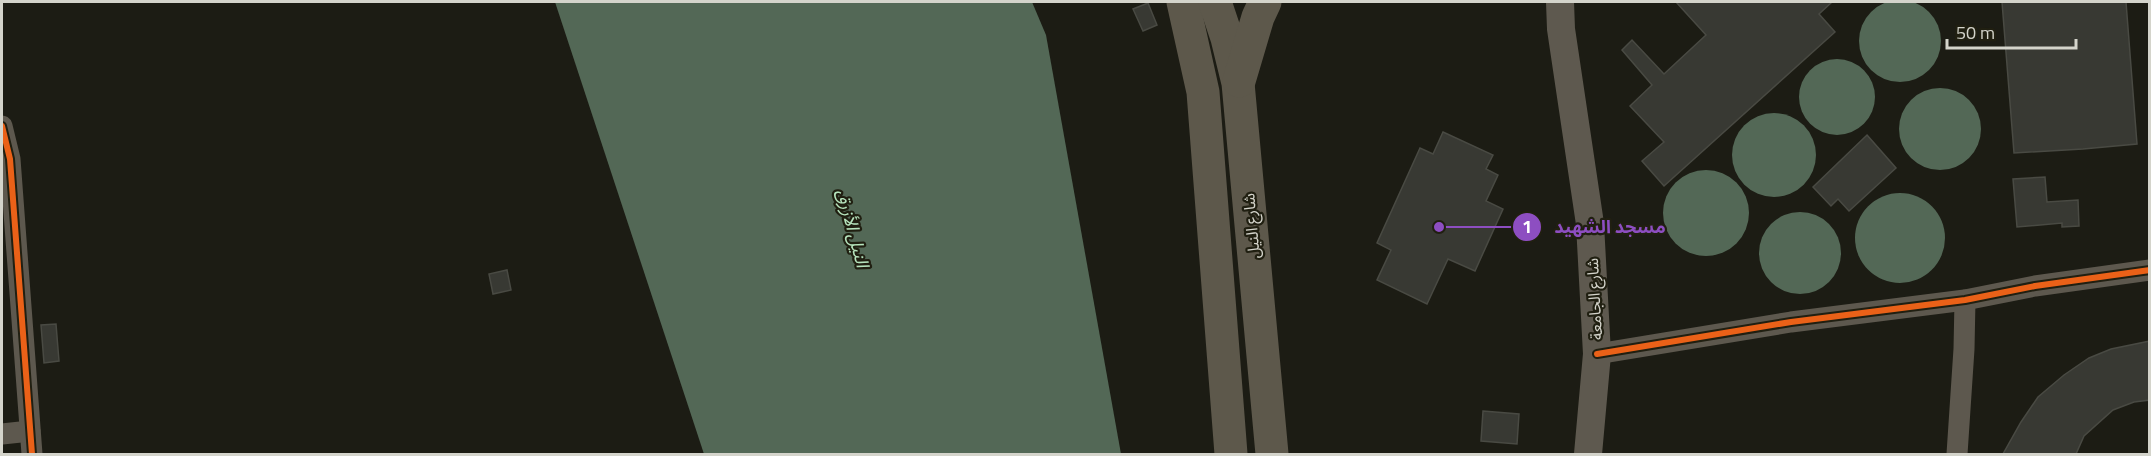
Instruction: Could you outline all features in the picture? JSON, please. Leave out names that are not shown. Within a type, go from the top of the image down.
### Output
[{"type":"main road","points":[[1238,83],[1258,17],[1265,2]]},
{"type":"main road","name":"شارع الجامعة","points":[[1560,2],[1561,29],[1590,224],[1597,354],[1588,454]]},
{"type":"main road","name":"شارع النيل","points":[[1197,4],[1227,38],[1238,83],[1272,454]]},
{"type":"main road","name":"شارع النيل","points":[[1197,4],[1231,454]]},
{"type":"main road","points":[[1220,315],[1259,310]]},
{"type":"street","points":[[2,126],[10,159],[7,209],[12,325],[32,454]]},
{"type":"street","points":[[1597,354],[1791,322],[1965,300],[2035,286],[2150,270]]},
{"type":"street","points":[[1957,454],[1965,300]]},
{"type":"street","points":[[2,434],[30,431]]},
{"type":"water","points":[[1900,0],[1916,3],[1929,12],[1938,25],[1941,41],[1938,57],[1929,70],[1916,79],[1900,82],[1884,79],[1871,70],[1862,57],[1859,41],[1862,25],[1871,12],[1884,3]]},
{"type":"water","name":"النيل الأزرق","points":[[555,2],[1032,2],[1046,35],[1121,454],[704,454]]},
{"type":"water","points":[[1845,59],[1858,65],[1869,76],[1875,89],[1873,112],[1858,129],[1845,135],[1829,135],[1816,129],[1801,112],[1799,89],[1805,76],[1822,61]]},
{"type":"water","points":[[1932,88],[1948,88],[1963,95],[1974,106],[1981,121],[1978,145],[1969,158],[1948,170],[1932,170],[1917,163],[1906,152],[1899,137],[1899,121],[1906,106],[1917,95]]},
{"type":"water","points":[[1774,113],[1790,116],[1804,125],[1813,139],[1816,155],[1813,171],[1804,185],[1790,194],[1774,197],[1758,194],[1744,185],[1735,171],[1732,155],[1735,139],[1744,125],[1758,116]]},
{"type":"water","points":[[1706,170],[1722,174],[1736,183],[1745,197],[1749,213],[1745,229],[1736,243],[1722,252],[1706,256],[1690,252],[1676,243],[1667,229],[1663,213],[1667,197],[1676,183],[1690,174]]},
{"type":"water","points":[[1900,193],[1917,197],[1932,206],[1941,221],[1945,238],[1941,255],[1932,270],[1917,279],[1900,283],[1883,279],[1868,270],[1859,255],[1855,238],[1859,221],[1868,206],[1883,197]]},
{"type":"water","points":[[1800,212],[1816,215],[1829,224],[1838,237],[1841,253],[1838,269],[1829,282],[1816,291],[1800,294],[1784,291],[1771,282],[1762,269],[1759,253],[1762,237],[1771,224],[1784,215]]},
{"type":"building","points":[[1676,2],[1832,2],[1819,14],[1835,32],[1664,186],[1642,161],[1664,142],[1630,106],[1652,85],[1622,50],[1632,40],[1664,74],[1706,35]]},
{"type":"building","points":[[2002,2],[2126,2],[2137,144],[2014,153]]},
{"type":"building","points":[[1148,3],[1157,25],[1143,31],[1133,9]]},
{"type":"building","points":[[1443,132],[1493,155],[1486,169],[1498,175],[1486,201],[1503,209],[1475,271],[1448,259],[1427,304],[1377,280],[1391,250],[1377,243],[1420,148],[1433,154]]},
{"type":"building","points":[[1867,135],[1896,168],[1849,211],[1838,199],[1831,206],[1813,187]]},
{"type":"building","points":[[2045,177],[2047,202],[2078,200],[2079,226],[2062,227],[2062,223],[2017,227],[2013,179]]},
{"type":"building","points":[[507,270],[511,290],[493,294],[489,274]]},
{"type":"building","points":[[56,324],[59,361],[44,363],[41,325]]},
{"type":"building","points":[[2150,341],[2150,400],[2134,402],[2113,410],[2084,436],[2076,454],[2003,454],[2038,397],[2064,375],[2089,358],[2111,349]]},
{"type":"building","points":[[1483,411],[1519,414],[1517,444],[1481,441]]},
{"type":"cycle path","points":[[2,126],[10,159],[32,454]]},
{"type":"cycle path","points":[[1597,354],[1791,322],[1965,300],[2035,286],[2150,270]]},
{"type":"place","name":"مسجد الشهيد","points":[[1439,227]]}]
